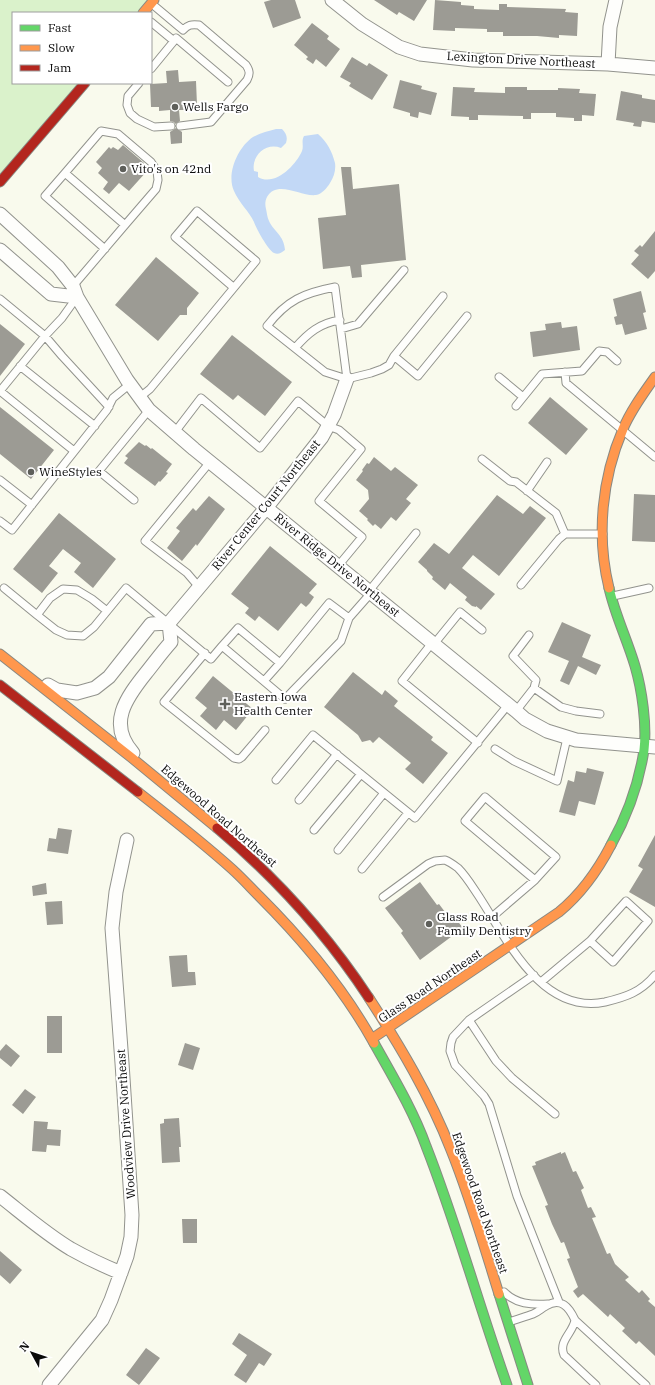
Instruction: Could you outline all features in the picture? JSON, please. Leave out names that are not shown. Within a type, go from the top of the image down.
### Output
[{"type":"main road","points":[[144,12],[153,2]]},
{"type":"main road","points":[[0,182],[84,84]]},
{"type":"main road","name":"Glass Road Northeast","points":[[372,1038],[510,947],[554,916],[575,898],[597,869],[617,835],[650,747],[633,660],[611,597],[607,574],[602,520],[605,486],[617,446],[630,416],[655,376]]},
{"type":"main road","name":"Edgewood Road Northeast","points":[[0,654],[159,780],[254,860],[333,948],[356,979],[389,1028],[447,1139],[466,1190],[528,1385]]},
{"type":"main road","points":[[0,685],[180,825],[233,870],[284,921],[317,959],[345,997],[372,1038],[400,1088],[426,1145],[447,1203],[507,1385]]},
{"type":"main road","points":[[473,1282],[495,1316],[507,1322]]},
{"type":"street","name":"Lexington Drive Northeast","points":[[332,0],[362,24],[399,47],[420,54],[473,60],[608,64],[655,68]]},
{"type":"street","points":[[608,64],[610,27],[616,0]]},
{"type":"street","name":"River Ridge Drive Northeast","points":[[0,214],[58,267],[75,291],[130,384],[149,410],[266,508],[525,719],[547,731],[567,738],[650,747]]},
{"type":"street","points":[[0,250],[51,294],[75,291]]},
{"type":"street","name":"River Center Court Northeast","points":[[169,623],[266,508],[322,436],[334,415],[348,379]]},
{"type":"street","points":[[24,673],[57,690],[77,693],[95,688],[109,677],[152,624],[169,623],[171,642],[132,691],[122,708],[120,727],[128,747],[159,780]]},
{"type":"street","name":"Woodview Drive Northeast","points":[[49,1385],[102,1320],[112,1300],[127,1256],[130,1237],[132,1215],[112,928],[116,892],[127,840]]},
{"type":"street","points":[[0,1196],[39,1228],[71,1249],[95,1262],[121,1273]]},
{"type":"lane","points":[[153,2],[183,30]]},
{"type":"lane","points":[[152,23],[228,82]]},
{"type":"lane","points":[[152,67],[183,30],[189,25],[194,24],[199,25],[246,65],[250,74],[247,80],[211,122],[180,126]]},
{"type":"lane","points":[[138,84],[128,96],[127,105],[130,113],[137,119],[154,126],[171,126]]},
{"type":"lane","points":[[74,451],[0,391],[45,336],[62,318],[75,291],[105,249],[156,189],[158,180],[157,170],[152,162],[118,134],[101,131],[45,196],[105,249]]},
{"type":"lane","points":[[65,173],[125,225]]},
{"type":"lane","points":[[140,397],[150,389],[256,261],[197,211],[175,237],[233,287]]},
{"type":"lane","points":[[341,329],[358,324],[404,270]]},
{"type":"lane","points":[[348,379],[335,287],[316,291],[291,302],[275,316],[267,326],[325,372],[348,379],[371,373],[389,365],[394,356],[444,296]]},
{"type":"lane","points":[[0,299],[45,336],[109,407]]},
{"type":"lane","points":[[394,356],[418,376],[467,316]]},
{"type":"lane","points":[[295,348],[317,327],[325,323],[340,320]]},
{"type":"lane","points":[[516,406],[542,374],[582,371],[599,351],[606,352],[617,361]]},
{"type":"lane","points":[[20,366],[95,426]]},
{"type":"lane","points":[[565,372],[566,383],[623,432],[655,457]]},
{"type":"lane","points":[[499,378],[523,397]]},
{"type":"lane","points":[[0,521],[12,530],[95,426],[109,407],[113,398],[130,384]]},
{"type":"lane","points":[[175,432],[201,398],[260,448],[298,401],[328,426],[339,430],[361,449],[318,501],[362,537],[338,566]]},
{"type":"lane","points":[[134,500],[99,472],[149,410]]},
{"type":"lane","points":[[482,459],[510,481],[516,482],[556,513],[565,534]]},
{"type":"lane","points":[[199,587],[187,573],[145,541],[210,462]]},
{"type":"lane","points":[[527,491],[547,462]]},
{"type":"lane","points":[[0,480],[32,505]]},
{"type":"lane","points":[[222,646],[285,699],[341,641],[349,618],[416,533]]},
{"type":"lane","points":[[521,585],[559,539],[565,534],[603,534]]},
{"type":"lane","points":[[4,588],[56,630],[67,635],[83,636],[94,627],[126,588],[212,659],[238,628],[280,663]]},
{"type":"lane","points":[[611,597],[649,588]]},
{"type":"lane","points":[[37,615],[50,598],[63,589],[77,590],[92,599],[107,611]]},
{"type":"lane","points":[[264,681],[329,603],[349,618]]},
{"type":"lane","points":[[478,742],[402,681],[460,612],[482,630]]},
{"type":"lane","points":[[276,780],[313,735],[416,818],[478,742],[534,688],[536,680],[513,656],[529,635]]},
{"type":"lane","points":[[205,653],[164,702],[234,758],[239,759],[264,730]]},
{"type":"lane","points":[[534,688],[561,707],[576,711],[600,714]]},
{"type":"lane","points":[[495,749],[514,761],[557,781],[567,738]]},
{"type":"lane","points":[[300,800],[337,754]]},
{"type":"lane","points":[[314,830],[361,774]]},
{"type":"lane","points":[[338,850],[384,793]]},
{"type":"lane","points":[[492,917],[535,880],[556,857],[485,798],[465,821],[535,880]]},
{"type":"lane","points":[[362,869],[408,813]]},
{"type":"lane","points":[[383,897],[428,864],[435,861],[446,860],[458,868],[468,880],[510,947],[549,990],[570,1000],[597,1003],[624,998],[647,984],[655,975]]},
{"type":"lane","points":[[541,982],[590,941],[626,902],[648,922],[612,962],[590,941]]},
{"type":"lane","points":[[534,975],[469,1020],[453,1037],[451,1043],[452,1058],[455,1065],[484,1096],[489,1104],[517,1196],[559,1302],[567,1308],[574,1320],[646,1385]]},
{"type":"lane","points":[[469,1020],[496,1061],[512,1078],[555,1114]]},
{"type":"lane","points":[[495,1284],[508,1296],[519,1302],[531,1305],[559,1302]]},
{"type":"lane","points":[[507,1322],[534,1314],[548,1304]]},
{"type":"lane","points":[[574,1320],[574,1325],[564,1340],[562,1350],[564,1355],[596,1385]]},
{"type":"green space","points":[[0,0],[154,0],[144,12],[12,12],[12,84],[84,84],[0,182]]},
{"type":"water","points":[[282,129],[285,132],[287,141],[281,148],[270,147],[265,149],[257,156],[254,171],[258,172],[258,177],[271,179],[278,177],[290,168],[302,151],[304,136],[318,134],[329,147],[335,163],[331,181],[326,189],[316,195],[277,189],[271,192],[267,197],[265,204],[268,220],[281,237],[285,250],[277,254],[272,251],[266,243],[252,218],[236,195],[231,177],[238,154],[248,141],[264,132]]},
{"type":"building","points":[[271,0],[295,0],[301,18],[273,28],[264,2]]},
{"type":"building","points":[[374,0],[427,0],[414,21],[399,12],[397,15]]},
{"type":"building","points":[[435,0],[461,2],[461,5],[474,6],[474,9],[499,10],[499,4],[507,4],[507,7],[566,9],[565,12],[578,13],[577,36],[559,35],[559,38],[537,36],[503,36],[503,32],[487,32],[487,29],[455,28],[455,31],[433,30]]},
{"type":"building","points":[[312,23],[329,36],[327,39],[340,49],[326,67],[316,59],[313,64],[306,59],[308,57],[294,45]]},
{"type":"building","points":[[352,57],[367,66],[369,63],[388,75],[372,100],[349,86],[351,83],[340,77]]},
{"type":"building","name":"Wells Fargo","points":[[178,70],[179,82],[196,81],[197,105],[190,106],[191,110],[179,110],[180,121],[175,124],[174,122],[170,121],[170,110],[159,111],[159,107],[151,107],[150,84],[167,83],[166,71]]},
{"type":"building","points":[[400,80],[422,86],[421,89],[437,93],[431,115],[419,112],[418,118],[410,116],[410,113],[393,108]]},
{"type":"building","points":[[453,87],[475,88],[474,92],[505,93],[505,87],[527,87],[527,90],[558,90],[558,88],[580,89],[579,93],[596,94],[594,116],[582,115],[582,121],[574,121],[574,118],[556,117],[556,113],[531,113],[531,119],[523,119],[523,116],[478,115],[478,120],[469,120],[469,117],[451,116]]},
{"type":"building","points":[[621,91],[642,95],[642,98],[655,100],[655,123],[642,121],[641,127],[633,126],[634,123],[616,120]]},
{"type":"building","points":[[176,128],[182,132],[182,143],[171,144],[170,132]]},
{"type":"building","name":"Vito's on 42nd","points":[[123,145],[144,163],[144,168],[147,171],[129,191],[119,183],[109,194],[103,189],[108,182],[98,173],[102,168],[96,162],[109,147],[111,149],[113,147],[118,150]]},
{"type":"building","points":[[341,167],[351,167],[353,189],[399,184],[406,260],[361,265],[362,277],[352,278],[350,266],[323,269],[318,218],[346,215]]},
{"type":"building","points":[[655,231],[655,271],[648,279],[631,264],[639,255],[634,251],[640,245],[642,247]]},
{"type":"building","points":[[156,257],[199,293],[187,308],[187,315],[180,315],[158,341],[115,305]]},
{"type":"building","points":[[641,291],[646,312],[643,313],[647,329],[625,335],[622,324],[616,325],[614,317],[617,316],[613,299]]},
{"type":"building","points":[[561,322],[562,328],[577,326],[580,350],[533,357],[530,332],[546,330],[545,324]]},
{"type":"building","points":[[0,324],[25,344],[0,376]]},
{"type":"building","points":[[232,335],[292,382],[265,416],[238,395],[233,400],[200,374]]},
{"type":"building","points":[[550,397],[588,429],[566,455],[528,423]]},
{"type":"building","points":[[0,407],[54,450],[31,479],[0,454]]},
{"type":"building","points":[[139,442],[151,449],[152,448],[172,464],[166,472],[168,473],[155,486],[124,463],[128,458],[125,456]]},
{"type":"building","points":[[374,457],[391,471],[395,467],[418,485],[406,499],[411,503],[396,521],[391,517],[381,529],[375,524],[373,526],[359,511],[369,499],[368,490],[356,480],[367,463],[369,464]]},
{"type":"building","points":[[634,494],[655,495],[655,542],[632,541]]},
{"type":"building","points":[[497,495],[523,514],[530,506],[546,518],[499,576],[473,555],[462,568],[495,594],[481,610],[476,606],[472,606],[465,600],[467,597],[450,583],[445,590],[432,579],[433,577],[418,562],[434,543],[449,554]]},
{"type":"building","points":[[209,496],[225,509],[197,546],[196,544],[182,561],[167,548],[180,531],[176,528],[193,508],[196,511]]},
{"type":"building","points":[[59,513],[116,559],[93,588],[74,572],[81,563],[63,549],[49,566],[58,573],[42,593],[13,569]]},
{"type":"building","points":[[270,546],[317,584],[309,593],[314,597],[310,603],[306,607],[301,603],[278,631],[259,616],[255,621],[245,613],[249,608],[231,594]]},
{"type":"building","points":[[562,622],[591,635],[582,657],[601,665],[596,675],[578,666],[569,685],[560,681],[569,661],[548,652]]},
{"type":"building","points":[[353,672],[382,695],[385,690],[398,701],[394,706],[433,737],[431,740],[448,753],[423,784],[405,769],[411,763],[379,737],[373,743],[370,740],[362,742],[358,735],[324,707]]},
{"type":"building","name":"Eastern Iowa Health Center","points":[[213,676],[253,709],[236,730],[224,720],[216,730],[200,716],[207,708],[195,698]]},
{"type":"building","points":[[587,768],[604,772],[595,805],[579,801],[575,816],[559,812],[568,780],[574,782],[576,771],[586,773]]},
{"type":"building","points":[[58,828],[72,830],[68,854],[47,851],[49,838],[56,839]]},
{"type":"building","points":[[655,835],[655,907],[629,892],[643,869],[638,866]]},
{"type":"building","name":"Glass Road Family Dentistry","points":[[420,882],[437,905],[439,904],[451,920],[452,914],[463,928],[420,960],[401,933],[403,931],[385,908]]},
{"type":"building","points":[[46,883],[47,894],[33,896],[32,886]]},
{"type":"building","points":[[62,901],[63,924],[47,925],[45,902]]},
{"type":"building","points":[[187,955],[188,972],[195,972],[196,985],[172,987],[169,956]]},
{"type":"building","points":[[47,1016],[62,1016],[62,1053],[47,1053]]},
{"type":"building","points":[[185,1043],[200,1048],[193,1070],[178,1065]]},
{"type":"building","points":[[6,1044],[20,1056],[11,1067],[0,1058],[0,1051]]},
{"type":"building","points":[[25,1089],[36,1097],[23,1114],[12,1105]]},
{"type":"building","points":[[179,1118],[181,1147],[179,1147],[180,1162],[162,1163],[160,1124],[164,1123],[164,1119]]},
{"type":"building","points":[[34,1121],[48,1122],[47,1129],[61,1130],[60,1146],[47,1145],[46,1152],[32,1151]]},
{"type":"building","points":[[561,1152],[561,1154],[565,1152],[573,1172],[576,1171],[584,1188],[581,1190],[588,1208],[591,1207],[596,1217],[592,1218],[607,1254],[610,1253],[615,1264],[629,1277],[625,1280],[639,1293],[642,1290],[650,1299],[648,1301],[655,1307],[655,1356],[639,1341],[636,1344],[622,1331],[625,1328],[610,1314],[608,1317],[583,1294],[578,1298],[573,1291],[578,1287],[567,1259],[570,1258],[564,1242],[561,1243],[552,1224],[545,1206],[548,1205],[532,1166],[536,1165],[535,1162]]},
{"type":"building","points":[[182,1219],[197,1219],[197,1243],[183,1243]]},
{"type":"building","points":[[0,1251],[22,1270],[10,1284],[0,1275]]},
{"type":"building","points":[[239,1333],[272,1354],[264,1366],[259,1363],[246,1383],[234,1375],[247,1355],[232,1344]]},
{"type":"building","points":[[146,1348],[160,1358],[139,1385],[126,1375]]},
{"type":"traffic: fast","points":[[609,588],[614,608],[638,675],[645,730],[644,750],[636,787],[622,823],[611,845]]},
{"type":"traffic: fast","points":[[374,1043],[402,1094],[421,1133],[448,1206],[507,1385]]},
{"type":"traffic: fast","points":[[499,1294],[528,1385]]},
{"type":"traffic: slow","points":[[144,12],[154,0]]},
{"type":"traffic: slow","points":[[609,588],[605,568],[602,527],[603,507],[610,467],[626,422],[655,377]]},
{"type":"traffic: slow","points":[[0,654],[132,758],[217,828]]},
{"type":"traffic: slow","points":[[138,792],[221,859],[292,931],[322,966],[350,1004],[374,1043]]},
{"type":"traffic: slow","points":[[376,1036],[559,912],[575,897],[588,881],[611,845]]},
{"type":"traffic: slow","points":[[369,998],[414,1072],[443,1130],[471,1204],[499,1294]]},
{"type":"traffic: jam","points":[[0,182],[84,84]]},
{"type":"traffic: jam","points":[[0,685],[138,792]]},
{"type":"traffic: jam","points":[[217,828],[280,886],[299,907],[336,951],[369,998]]},
{"type":"place","name":"Wells Fargo","points":[[175,107]]},
{"type":"place","name":"Vito's on 42nd","points":[[123,169]]},
{"type":"place","name":"WineStyles","points":[[31,472]]},
{"type":"place","name":"Eastern Iowa Health Center","points":[[225,704]]},
{"type":"place","name":"Glass Road Family Dentistry","points":[[429,924]]}]
